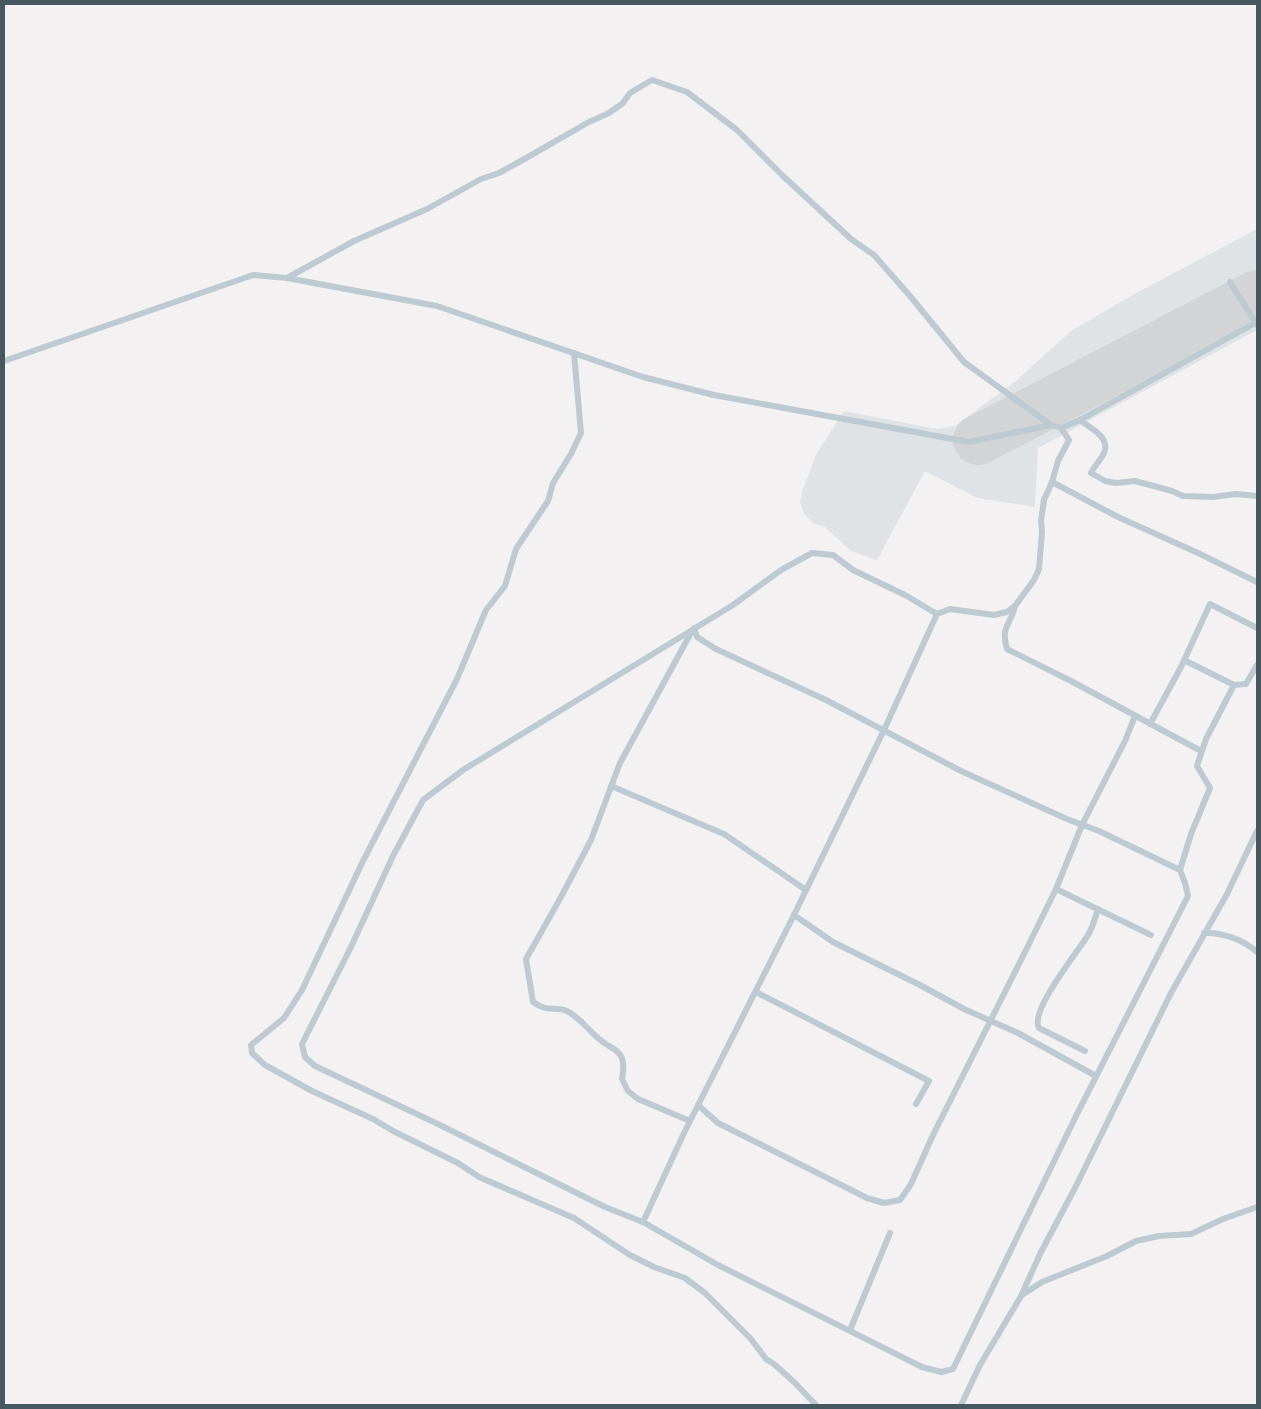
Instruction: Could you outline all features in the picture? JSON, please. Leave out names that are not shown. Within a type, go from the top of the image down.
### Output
[{"type":"street","points":[[288,278],[354,241],[427,210],[481,179],[519,162],[589,122],[609,113],[623,103],[630,93],[652,80],[687,92],[737,130],[850,239],[874,255],[964,362],[1052,424],[1061,428],[1069,440],[1058,461],[1044,500],[1039,568],[1034,580],[1016,606],[1005,627],[1004,639],[1007,649],[1071,680],[1201,751]]},
{"type":"street","points":[[4,361],[254,275],[288,278],[437,306],[643,377],[714,395],[938,437],[969,442],[1052,424]]},
{"type":"street","points":[[1061,428],[1080,420],[1256,324],[1230,282]]},
{"type":"street","points":[[574,353],[581,433],[571,454],[553,483],[548,501],[516,549],[506,586],[486,610],[457,679],[363,861],[302,990],[284,1018],[251,1045],[252,1053],[264,1065],[312,1092],[374,1119],[395,1132],[458,1163],[479,1177],[574,1218],[638,1259],[685,1278],[705,1293],[751,1339],[766,1359],[794,1382],[816,1405]]},
{"type":"street","points":[[1080,420],[1095,430],[1104,440],[1105,452],[1091,473],[1105,481],[1116,483],[1135,481],[1183,496],[1213,497],[1236,494],[1257,496]]},
{"type":"street","points":[[1052,482],[1118,517],[1198,552],[1257,582]]},
{"type":"street","points":[[694,628],[697,637],[716,649],[826,700],[961,771],[1082,826],[1106,834],[1180,870],[1186,883],[1188,896],[1096,1076],[953,1369],[941,1372],[922,1367],[718,1265],[643,1222],[605,1207],[438,1124],[315,1066],[305,1057],[302,1044],[350,949],[393,856],[423,800],[463,770],[733,604],[781,570],[812,553],[832,555],[853,570],[904,595],[937,614]]},
{"type":"street","points":[[1150,724],[1184,660],[1210,604],[1257,628]]},
{"type":"street","points":[[643,1222],[690,1121],[756,992],[884,730],[937,614],[950,609],[994,615],[1007,612],[1016,606]]},
{"type":"street","points":[[690,1121],[638,1099],[628,1091],[622,1080],[624,1069],[621,1057],[613,1047],[603,1043],[579,1019],[566,1010],[541,1008],[533,1002],[526,959],[591,840],[620,763],[694,628]]},
{"type":"street","points":[[1184,660],[1234,685],[1246,684],[1257,665]]},
{"type":"street","points":[[1180,870],[1191,834],[1210,788],[1197,766],[1201,751],[1234,685]]},
{"type":"street","points":[[698,1105],[718,1123],[858,1193],[884,1203],[900,1200],[911,1184],[932,1136],[1056,889],[1082,826],[1125,741],[1135,716]]},
{"type":"street","points":[[611,786],[724,834],[806,890]]},
{"type":"street","points":[[963,1404],[980,1365],[1021,1296],[1041,1252],[1075,1188],[1171,994],[1227,894],[1257,830]]},
{"type":"street","points":[[1056,889],[1151,935]]},
{"type":"street","points":[[1086,1050],[1039,1028],[1037,1024],[1038,1017],[1049,992],[1089,933],[1098,909]]},
{"type":"street","points":[[794,915],[833,942],[964,1009],[1018,1033],[1096,1076]]},
{"type":"street","points":[[1204,933],[1213,933],[1245,942],[1257,952]]},
{"type":"street","points":[[756,992],[929,1081],[916,1104]]},
{"type":"street","points":[[1021,1296],[1042,1282],[1107,1256],[1136,1240],[1191,1234],[1223,1219],[1257,1207]]},
{"type":"street","points":[[850,1330],[890,1233]]},
{"type":"shaded area","points":[[1257,229],[1257,330],[1038,448],[1035,507],[977,498],[925,471],[877,560],[851,551],[825,527],[813,523],[804,514],[800,502],[803,489],[817,453],[844,411],[937,429],[955,426],[1016,381],[1071,331],[1138,292]]},
{"type":"runway","points":[[978,440],[1257,295]]}]
